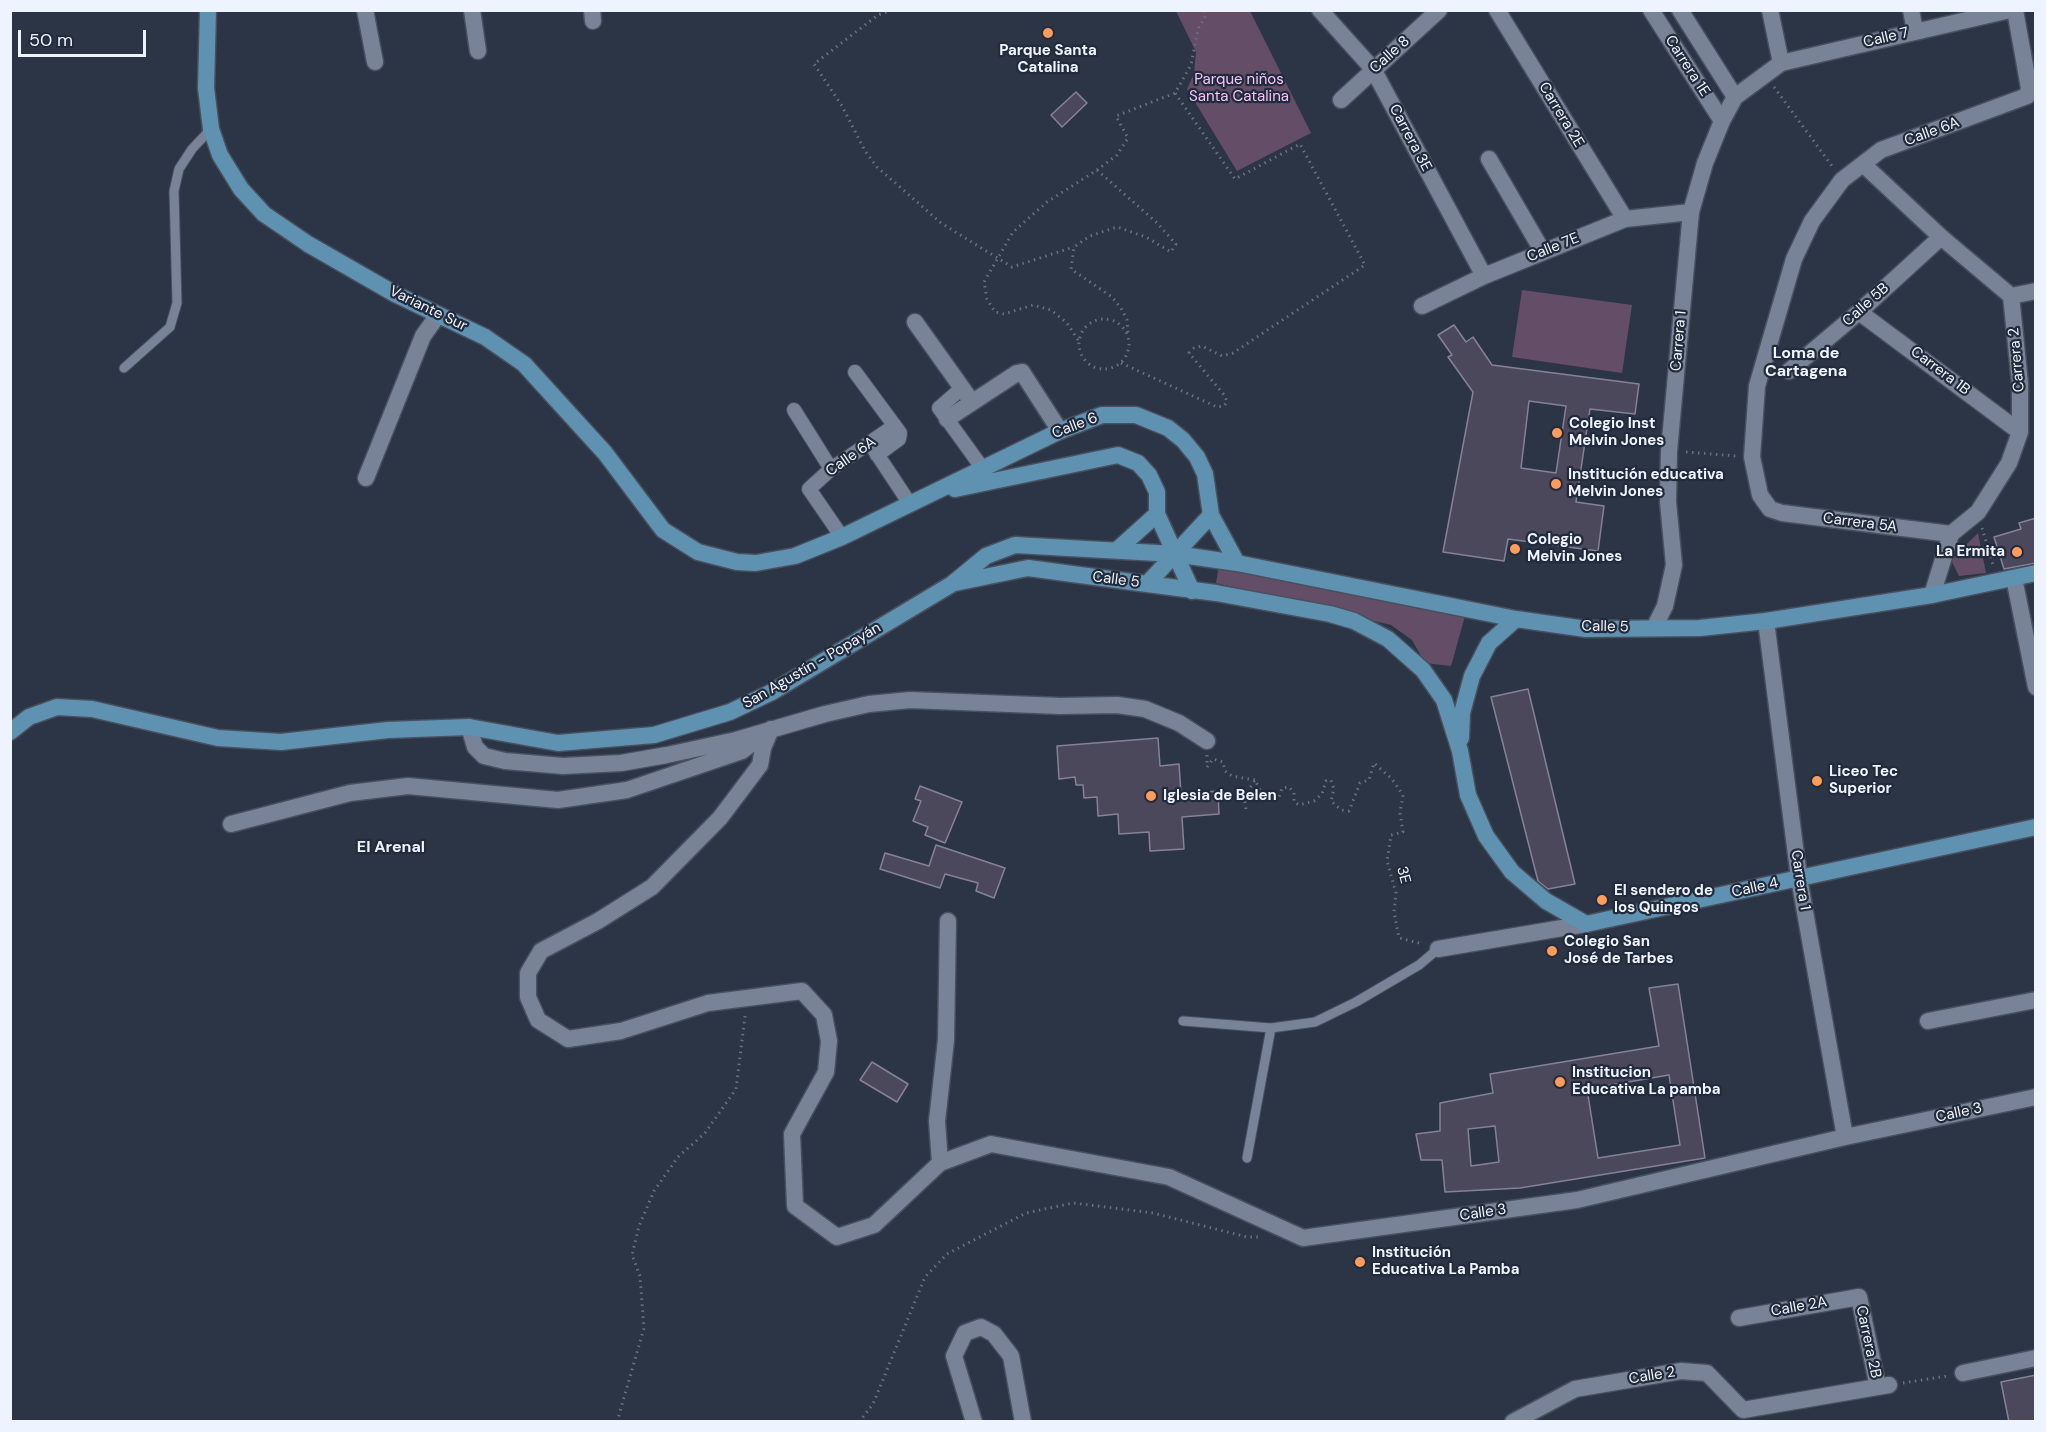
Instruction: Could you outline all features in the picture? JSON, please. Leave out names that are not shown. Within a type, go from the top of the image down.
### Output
[{"type":"main road","name":"Variante Sur","points":[[208,10],[206,88],[211,129],[220,155],[241,189],[264,214],[308,244],[395,294],[485,337],[524,364],[605,453],[663,530],[699,552],[737,562]]},
{"type":"main road","name":"Calle 6","points":[[737,562],[776,561],[842,537],[1060,431],[1102,415],[1136,415],[1168,428],[1183,440],[1197,457],[1205,474],[1211,515],[1237,563]]},
{"type":"main road","name":"Calle 6","points":[[927,496],[1118,455],[1138,463],[1149,475],[1156,492],[1157,514],[1192,591]]},
{"type":"main road","points":[[1117,550],[1157,514]]},
{"type":"main road","points":[[1147,584],[1211,515]]},
{"type":"main road","name":"San Agustín - Popayán","points":[[10,732],[29,717],[57,707],[92,709],[219,738],[281,742],[388,730],[469,728],[527,739],[568,742],[654,735],[730,712],[772,692],[952,584],[986,556],[1016,545],[1175,554]]},
{"type":"main road","name":"Calle 5","points":[[1175,554],[1237,563],[1516,619],[1586,628],[1700,628],[1766,621],[1932,595],[2036,573]]},
{"type":"main road","name":"Calle 5","points":[[952,584],[1028,568],[1192,591],[1330,614],[1354,621],[1388,639],[1423,670],[1444,700],[1460,751]]},
{"type":"main road","points":[[1516,619],[1489,643],[1472,676],[1462,713],[1460,751],[1468,795],[1486,836],[1512,872],[1546,901],[1586,924]]},
{"type":"main road","name":"Calle 4","points":[[1586,924],[2036,827]]},
{"type":"street","points":[[364,10],[375,62]]},
{"type":"street","points":[[472,10],[478,51]]},
{"type":"street","name":"Carrera 3E","points":[[1320,10],[1373,69],[1484,276]]},
{"type":"street","name":"Calle 8","points":[[1341,100],[1439,10]]},
{"type":"street","name":"Carrera 2E","points":[[1497,10],[1625,219]]},
{"type":"street","name":"Carrera 1E","points":[[1651,10],[1722,121]]},
{"type":"street","name":"Carrera 1E","points":[[1680,10],[1735,97]]},
{"type":"street","points":[[1770,10],[1781,63]]},
{"type":"street","points":[[1911,10],[1915,31]]},
{"type":"street","name":"Calle 7","points":[[1764,73],[1781,63],[2010,10]]},
{"type":"street","name":"Calle 6A","points":[[1842,180],[1881,150],[2027,96],[2029,88],[2015,10]]},
{"type":"street","name":"Carrera 1","points":[[1654,628],[1665,606],[1674,565],[1668,502],[1669,451],[1691,212],[1705,163],[1722,121],[1735,97],[1764,73]]},
{"type":"street","points":[[1489,159],[1543,252]]},
{"type":"street","points":[[1863,164],[1941,237],[2011,296],[2036,291]]},
{"type":"street","points":[[1752,457],[1757,386],[1794,260],[1812,221],[1842,180]]},
{"type":"street","name":"Calle 7E","points":[[1422,306],[1484,276],[1625,219],[1691,212]]},
{"type":"street","name":"Calle 5B","points":[[1789,371],[1859,312],[1941,237]]},
{"type":"street","name":"Carrera 2","points":[[1951,534],[1978,512],[2009,463],[2020,432],[2020,383],[2011,296]]},
{"type":"street","name":"Carrera 1B","points":[[1859,312],[2020,432]]},
{"type":"street","points":[[366,478],[423,336],[438,315]]},
{"type":"street","points":[[915,322],[967,395]]},
{"type":"street","name":"Calle 6A","points":[[842,537],[809,489],[831,469],[873,449],[897,431],[855,372]]},
{"type":"street","points":[[983,469],[943,413],[967,395],[1022,372],[1060,431]]},
{"type":"street","points":[[794,410],[831,469]]},
{"type":"street","points":[[873,449],[910,504]]},
{"type":"street","name":"Carrera 5A","points":[[1752,457],[1760,495],[1770,509],[1782,513],[1951,534]]},
{"type":"street","points":[[1932,595],[1951,534]]},
{"type":"street","points":[[2006,580],[2036,687]]},
{"type":"street","name":"Carrera 1","points":[[1766,621],[1799,879],[1845,1137]]},
{"type":"street","points":[[469,728],[475,747],[484,756],[505,761],[563,766],[621,763],[667,756],[869,704],[910,700],[1060,706],[1117,705],[1145,709],[1179,723],[1207,741]]},
{"type":"street","points":[[231,824],[350,794],[408,786],[558,800],[627,790],[742,751],[771,729]]},
{"type":"street","points":[[771,729],[763,748],[760,765],[720,818],[652,887],[598,921],[541,951],[528,973],[528,997],[538,1020],[568,1039],[621,1031],[708,1003],[748,996],[802,991],[824,1015],[829,1041],[826,1072],[792,1134],[795,1206],[837,1237],[874,1225],[940,1163],[937,1121],[946,1040],[948,921]]},
{"type":"street","name":"Calle 4","points":[[1438,949],[1586,924]]},
{"type":"street","points":[[1928,1021],[2036,1000]]},
{"type":"street","name":"Calle 3","points":[[940,1163],[991,1144],[1169,1177],[1303,1238],[1577,1200],[1845,1137],[2036,1097]]},
{"type":"street","name":"Calle 2A","points":[[1739,1318],[1858,1297]]},
{"type":"street","name":"Carrera 2B","points":[[1858,1297],[1884,1386]]},
{"type":"street","points":[[974,1422],[954,1356],[965,1333],[981,1327],[994,1334],[1011,1356],[1023,1422]]},
{"type":"street","points":[[1963,1373],[2036,1358]]},
{"type":"street","name":"Calle 2","points":[[1513,1422],[1575,1389],[1681,1371],[1707,1373],[1740,1416],[1884,1386]]},
{"type":"lane","points":[[124,368],[170,327],[177,303],[174,192],[178,169],[192,149],[211,129]]},
{"type":"lane","points":[[1183,1021],[1271,1028],[1315,1022],[1419,965],[1438,949]]},
{"type":"lane","points":[[1247,1158],[1271,1028]]},
{"type":"path","points":[[892,10],[878,15],[814,64],[842,106],[865,152],[877,167],[941,223],[1012,267],[1074,246],[1090,236],[1117,227],[1146,237],[1171,252],[1176,244],[1156,222],[1097,170]]},
{"type":"path","points":[[1074,246],[1071,269],[1112,297],[1127,320],[1129,349],[1121,363],[1107,370],[1091,367],[1080,354],[1078,340],[1067,323],[1051,310],[1033,305],[1004,314],[995,312],[987,299],[984,282],[1013,232],[1047,202],[1117,155],[1128,138],[1116,116],[1175,93],[1191,65],[1198,29],[1206,15],[1203,10]]},
{"type":"path","points":[[1764,73],[1842,180]]},
{"type":"path","points":[[1121,363],[1217,407],[1224,406],[1227,402],[1225,396],[1189,353],[1194,348],[1202,346],[1222,356],[1233,353],[1365,265],[1300,144],[1235,179],[1175,93]]},
{"type":"path","points":[[1078,340],[1087,324],[1106,318],[1121,325],[1128,334]]},
{"type":"path","points":[[1669,451],[1752,457]]},
{"type":"path","points":[[1978,512],[2006,580]]},
{"type":"path","points":[[1207,741],[1207,767],[1213,759],[1223,762],[1225,771],[1232,776],[1255,780],[1244,797],[1246,809]]},
{"type":"path","name":"3E","points":[[1255,780],[1266,802],[1279,798],[1282,788],[1289,787],[1294,793],[1294,802],[1299,805],[1314,801],[1322,794],[1326,781],[1331,780],[1334,789],[1331,801],[1341,810],[1349,811],[1360,783],[1369,780],[1374,763],[1392,779],[1403,795],[1400,813],[1403,832],[1391,836],[1387,861],[1396,893],[1394,912],[1399,938],[1438,949]]},
{"type":"path","points":[[617,1422],[618,1409],[644,1328],[640,1276],[632,1255],[639,1226],[654,1191],[678,1157],[705,1133],[736,1089],[748,996]]},
{"type":"path","points":[[859,1422],[873,1404],[925,1277],[947,1254],[1026,1213],[1072,1203],[1153,1214],[1247,1237],[1270,1237]]},
{"type":"path","points":[[1884,1386],[1963,1373]]},
{"type":"green space","name":"Parque niños Santa Catalina","points":[[1176,11],[1250,11],[1311,133],[1237,171],[1187,89],[1194,74],[1196,52]]},
{"type":"green space","points":[[1522,290],[1632,305],[1622,373],[1512,357]]},
{"type":"green space","points":[[1978,533],[1986,573],[1959,576],[1951,560]]},
{"type":"green space","points":[[1219,565],[1465,616],[1451,666],[1425,663],[1412,640],[1391,625],[1216,583]]},
{"type":"building","points":[[1076,92],[1087,103],[1062,127],[1051,115]]},
{"type":"building","points":[[1454,325],[1466,342],[1473,337],[1492,365],[1639,384],[1635,414],[1590,409],[1576,502],[1604,506],[1598,551],[1508,539],[1504,561],[1443,552],[1473,392],[1448,357],[1452,355],[1438,335]],"holes":[[[1529,401],[1566,406],[1556,473],[1521,468]]]},
{"type":"building","name":"La Ermita","points":[[2036,518],[2036,563],[2004,569],[1994,537],[2021,529],[2019,523]]},
{"type":"building","points":[[1528,689],[1575,884],[1548,889],[1538,881],[1491,697]]},
{"type":"building","name":"Iglesia de Belen","points":[[1158,738],[1160,766],[1179,764],[1181,794],[1218,791],[1219,814],[1182,817],[1184,849],[1150,851],[1149,832],[1119,834],[1118,814],[1098,816],[1097,797],[1084,798],[1083,785],[1076,785],[1075,777],[1059,779],[1057,746]]},
{"type":"building","points":[[920,786],[962,802],[945,843],[925,835],[928,827],[913,821],[921,801],[915,799]]},
{"type":"building","points":[[936,845],[1005,868],[994,898],[976,891],[978,883],[945,874],[940,888],[880,869],[885,853],[929,866]]},
{"type":"building","name":"Institucion Educativa La pamba","points":[[1678,984],[1705,1158],[1520,1188],[1445,1192],[1442,1160],[1421,1160],[1416,1134],[1440,1131],[1440,1103],[1493,1093],[1490,1074],[1659,1046],[1649,988]],"holes":[[[1669,1075],[1680,1145],[1598,1158],[1587,1089]],[[1495,1126],[1499,1162],[1471,1166],[1468,1129]]]},
{"type":"building","points":[[872,1062],[908,1084],[897,1102],[860,1080]]},
{"type":"building","points":[[2036,1375],[2036,1422],[2009,1422],[2001,1382]]},
{"type":"place","name":"Parque Santa Catalina","points":[[1048,33]]},
{"type":"place","name":"Colegio Inst Melvin Jones","points":[[1557,433]]},
{"type":"place","name":"Institución educativa Melvin Jones","points":[[1556,484]]},
{"type":"place","name":"Colegio Melvin Jones","points":[[1515,549]]},
{"type":"place","name":"La Ermita","points":[[2017,552]]},
{"type":"place","name":"Liceo Tec Superior","points":[[1817,781]]},
{"type":"place","name":"Iglesia de Belen","points":[[1151,796]]},
{"type":"place","name":"El sendero de los Quingos","points":[[1602,900]]},
{"type":"place","name":"Colegio San José de Tarbes","points":[[1552,951]]},
{"type":"place","name":"Institucion Educativa La pamba","points":[[1560,1082]]},
{"type":"place","name":"Institución Educativa La Pamba","points":[[1360,1262]]},
{"type":"district","name":"Loma de Cartagena","points":[[1806,363]]},
{"type":"district","name":"El Arenal","points":[[391,848]]}]
